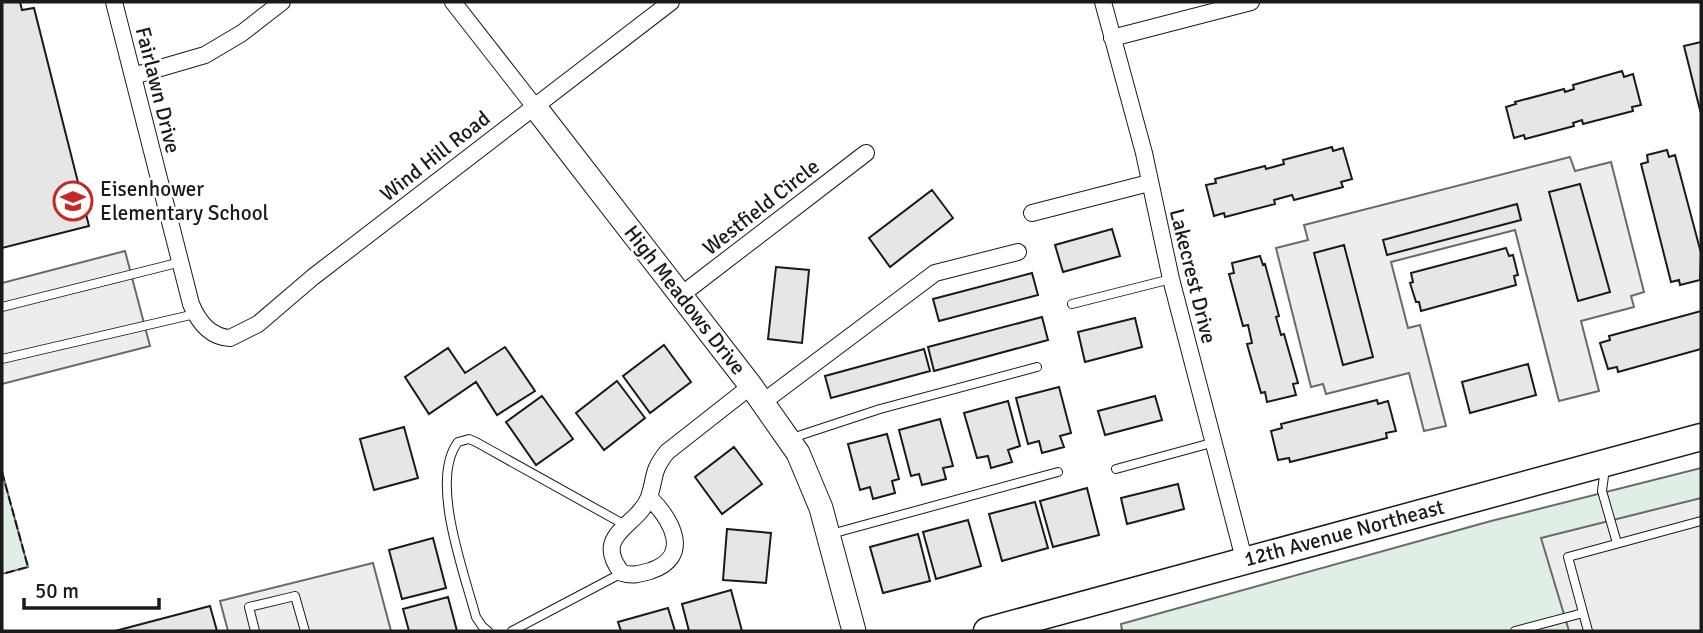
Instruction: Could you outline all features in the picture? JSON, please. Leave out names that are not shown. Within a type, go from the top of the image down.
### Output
[{"type":"main road","name":"12th Avenue Northeast","points":[[987,631],[1701,436]]},
{"type":"street","name":"Fairlawn Drive","points":[[114,2],[195,314]]},
{"type":"street","points":[[133,76],[188,61],[222,46],[282,2]]},
{"type":"street","name":"High Meadows Drive","points":[[453,2],[681,295],[789,439],[812,483],[854,631]]},
{"type":"street","name":"Wind Hill Road","points":[[195,314],[208,329],[223,338],[239,335],[258,324],[313,277],[671,2]]},
{"type":"street","name":"Lakecrest Drive","points":[[1103,2],[1144,153],[1171,279],[1244,559]]},
{"type":"street","points":[[1112,38],[1251,2]]},
{"type":"street","name":"Westfield Circle","points":[[681,295],[866,153]]},
{"type":"street","points":[[1032,212],[1149,183]]},
{"type":"street","points":[[649,497],[670,526],[675,549],[673,557],[662,567],[639,575],[622,573],[612,560],[612,543],[625,525],[642,509],[649,497],[653,474],[667,452],[935,273],[1018,252]]},
{"type":"lane","points":[[2,307],[181,262]]},
{"type":"lane","points":[[1072,304],[1171,279]]},
{"type":"lane","points":[[2,359],[195,314]]},
{"type":"lane","points":[[789,439],[880,409],[1037,367]]},
{"type":"lane","points":[[488,631],[476,617],[446,501],[448,462],[458,442],[469,439],[476,442],[625,525]]},
{"type":"lane","points":[[1116,469],[1215,442]]},
{"type":"lane","points":[[1606,462],[1602,491],[1617,543]]},
{"type":"lane","points":[[828,534],[1058,472]]},
{"type":"lane","points":[[1588,631],[1568,557],[1701,521]]},
{"type":"lane","points":[[512,631],[622,573]]},
{"type":"lane","points":[[256,631],[249,607],[295,596],[305,631]]},
{"type":"lane","points":[[1515,631],[1583,613]]},
{"type":"green space","points":[[1701,468],[1701,631],[1122,631],[1121,624],[1491,521]]},
{"type":"green space","points":[[2,472],[28,567],[2,574]]},
{"type":"shaded area","points":[[1570,157],[1575,171],[1611,162],[1644,292],[1631,296],[1634,307],[1581,321],[1599,391],[1559,401],[1515,230],[1391,262],[1408,328],[1420,325],[1446,426],[1424,431],[1409,373],[1326,394],[1323,384],[1311,387],[1276,248],[1308,240],[1304,225]]},
{"type":"shaded area","points":[[125,251],[150,346],[2,384],[2,283]]},
{"type":"shaded area","points":[[1701,498],[1701,631],[1569,631],[1541,538]]},
{"type":"shaded area","points":[[373,563],[391,631],[228,631],[220,601]]},
{"type":"building","points":[[2,2],[20,2],[22,10],[34,8],[89,226],[2,248]]},
{"type":"building","points":[[1701,42],[1701,109],[1700,110],[1684,46]]},
{"type":"building","points":[[1622,71],[1624,77],[1633,74],[1641,105],[1632,107],[1633,111],[1583,124],[1582,120],[1573,123],[1574,126],[1525,139],[1524,135],[1514,138],[1506,107],[1516,104],[1515,102],[1564,89],[1565,92],[1574,89],[1573,85]]},
{"type":"building","points":[[1332,147],[1333,151],[1343,148],[1352,179],[1341,182],[1343,187],[1294,200],[1292,195],[1274,200],[1275,204],[1225,217],[1224,213],[1214,216],[1206,185],[1216,183],[1215,179],[1265,166],[1266,169],[1284,164],[1283,160]]},
{"type":"building","points":[[1667,150],[1669,157],[1675,155],[1701,253],[1700,280],[1680,285],[1679,280],[1671,282],[1641,164],[1648,162],[1647,155]]},
{"type":"building","points":[[1580,184],[1610,292],[1578,301],[1549,192]]},
{"type":"building","points":[[932,190],[953,218],[890,267],[869,238]]},
{"type":"building","points":[[1517,204],[1521,220],[1387,255],[1383,240]]},
{"type":"building","points":[[1112,229],[1120,256],[1063,272],[1055,245]]},
{"type":"building","points":[[1344,245],[1373,357],[1343,365],[1314,253]]},
{"type":"building","points":[[1506,248],[1509,256],[1513,255],[1518,275],[1514,276],[1516,285],[1421,311],[1410,283],[1413,282],[1411,273]]},
{"type":"building","points":[[1260,256],[1263,265],[1265,264],[1279,316],[1276,317],[1281,335],[1284,334],[1298,383],[1293,384],[1296,395],[1267,402],[1265,392],[1261,393],[1247,344],[1252,343],[1248,325],[1243,326],[1229,274],[1234,273],[1232,263]]},
{"type":"building","points":[[776,267],[809,270],[802,343],[768,339]]},
{"type":"building","points":[[1032,273],[1038,295],[939,321],[933,299]]},
{"type":"building","points":[[1701,311],[1701,349],[1618,372],[1617,367],[1608,369],[1600,343],[1610,340],[1609,336]]},
{"type":"building","points":[[1042,317],[1048,340],[934,371],[928,347]]},
{"type":"building","points":[[1135,318],[1142,347],[1085,362],[1078,332]]},
{"type":"building","points":[[664,345],[691,382],[650,413],[623,376]]},
{"type":"building","points":[[505,347],[535,391],[497,415],[476,382],[429,414],[405,377],[448,348],[465,373]]},
{"type":"building","points":[[924,349],[930,371],[831,398],[825,376]]},
{"type":"building","points":[[1528,364],[1536,395],[1470,413],[1462,382]]},
{"type":"building","points":[[617,381],[645,418],[604,450],[576,413]]},
{"type":"building","points":[[1059,387],[1071,433],[1060,436],[1064,447],[1042,453],[1039,441],[1028,444],[1016,398]]},
{"type":"building","points":[[542,396],[573,439],[536,465],[506,422]]},
{"type":"building","points":[[1155,396],[1162,420],[1105,435],[1098,411]]},
{"type":"building","points":[[1377,400],[1378,404],[1388,401],[1396,431],[1386,433],[1387,438],[1290,462],[1289,458],[1278,460],[1271,431],[1282,428],[1281,424]]},
{"type":"building","points":[[1008,401],[1020,446],[1008,450],[1012,462],[991,468],[988,456],[977,458],[964,413]]},
{"type":"building","points":[[940,419],[953,466],[943,468],[946,479],[922,485],[919,474],[911,476],[899,430]]},
{"type":"building","points":[[404,427],[418,478],[374,490],[360,439]]},
{"type":"building","points":[[887,434],[899,479],[892,481],[895,493],[873,499],[870,487],[860,490],[848,444]]},
{"type":"building","points":[[734,447],[762,484],[722,514],[695,477]]},
{"type":"building","points":[[1178,484],[1184,509],[1127,524],[1121,498]]},
{"type":"building","points":[[1087,488],[1099,535],[1053,547],[1040,501]]},
{"type":"building","points":[[1035,502],[1048,548],[1002,561],[989,514]]},
{"type":"building","points":[[968,520],[981,566],[936,579],[923,532]]},
{"type":"building","points":[[727,529],[771,533],[766,583],[723,580]]},
{"type":"building","points":[[918,534],[930,581],[883,593],[870,547]]},
{"type":"building","points":[[433,538],[446,588],[402,599],[389,550]]},
{"type":"building","points":[[731,590],[742,631],[689,631],[682,604]]},
{"type":"building","points":[[448,597],[457,631],[409,631],[403,609]]},
{"type":"building","points":[[210,606],[217,631],[115,631]]},
{"type":"building","points":[[668,608],[675,631],[621,631],[618,622]]},
{"type":"fence","points":[[2,472],[28,567],[2,574]]},
{"type":"place","name":"Eisenhower Elementary School","points":[[73,201]]}]
